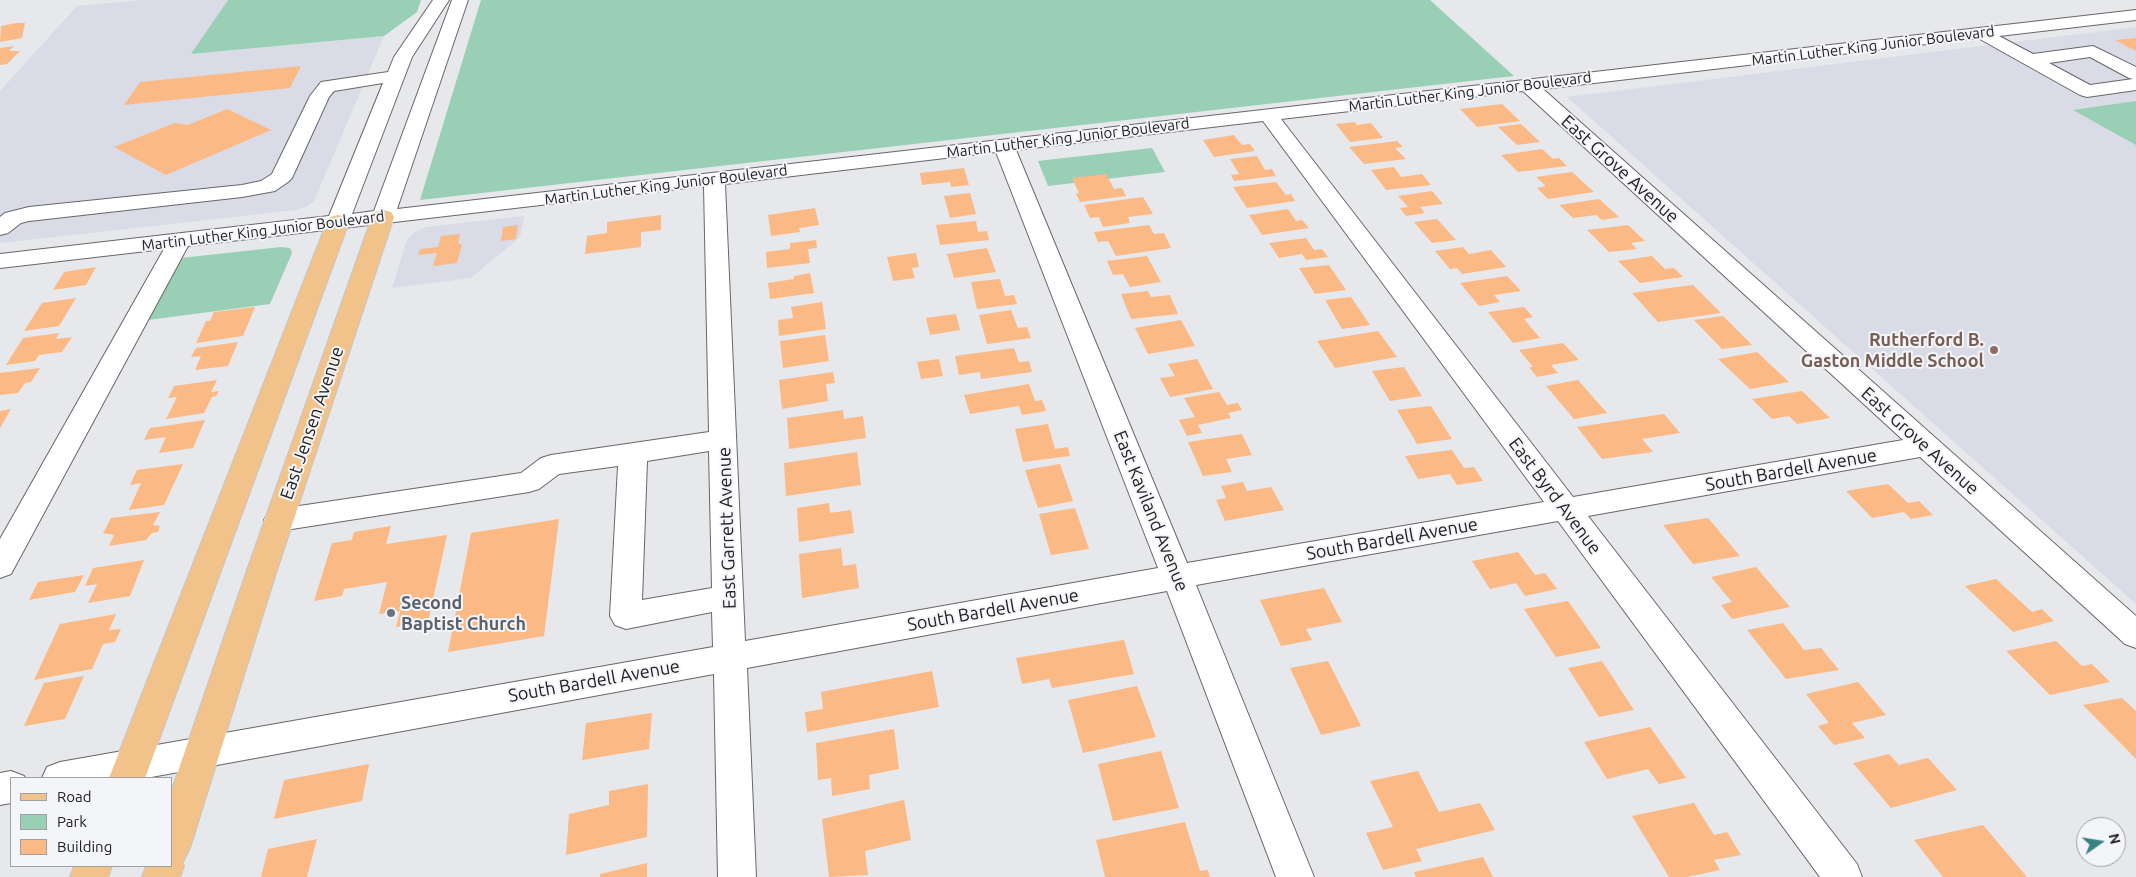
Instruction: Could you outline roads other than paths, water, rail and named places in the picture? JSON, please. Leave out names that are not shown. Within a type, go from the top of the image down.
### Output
[{"type":"main road","name":"East Jensen Avenue","points":[[172,845],[383,217]]},
{"type":"main road","points":[[130,772],[338,222]]},
{"type":"street","points":[[338,222],[409,47],[441,0]]},
{"type":"street","name":"East Jensen Avenue","points":[[383,217],[460,0]]},
{"type":"street","name":"Martin Luther King Junior Boulevard","points":[[3,265],[180,240],[2136,15]]},
{"type":"street","points":[[1980,33],[2087,91],[2136,84]]},
{"type":"street","points":[[2030,60],[2093,51],[2136,74]]},
{"type":"street","points":[[0,228],[13,218],[29,214],[242,191],[267,186],[281,178],[320,96],[328,86],[396,76]]},
{"type":"street","name":"East Grove Avenue","points":[[1527,85],[2136,635]]},
{"type":"street","name":"East Byrd Avenue","points":[[1268,115],[1843,877]]},
{"type":"street","name":"East Kaviland Avenue","points":[[1004,146],[1295,877]]},
{"type":"street","name":"East Garrett Avenue","points":[[714,179],[737,877]]},
{"type":"street","points":[[0,566],[180,240]]},
{"type":"street","points":[[280,520],[529,482],[551,465],[724,439]]},
{"type":"street","name":"South Bardell Avenue","points":[[72,777],[130,772],[203,752],[1177,577],[1926,446]]},
{"type":"street","points":[[633,454],[626,616],[729,597]]},
{"type":"place","name":"Rutherford B. Gaston Middle School","points":[[1994,350]]},
{"type":"place","name":"Second Baptist Church","points":[[391,613]]}]
